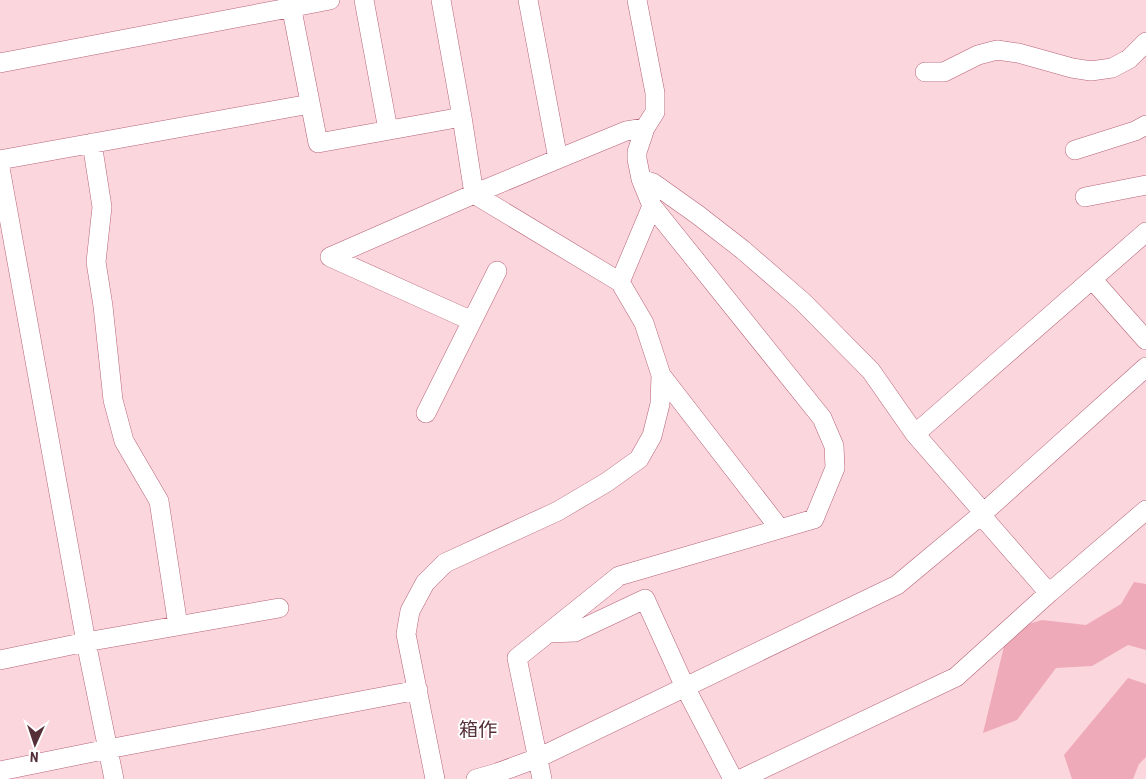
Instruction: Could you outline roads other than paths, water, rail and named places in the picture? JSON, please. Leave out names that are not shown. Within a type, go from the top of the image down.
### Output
[{"type":"street","points":[[0,63],[291,4],[330,0]]},
{"type":"street","points":[[364,0],[388,130]]},
{"type":"street","points":[[441,0],[474,194]]},
{"type":"street","points":[[528,0],[558,159]]},
{"type":"street","points":[[542,779],[517,658],[619,576],[814,519],[835,468],[834,446],[822,418],[652,206],[641,179],[637,159],[637,152],[645,128],[654,112],[655,93],[637,0]]},
{"type":"street","points":[[291,4],[318,143],[462,117]]},
{"type":"street","points":[[925,72],[944,72],[978,54],[997,50],[1018,53],[1072,68],[1091,71],[1112,68],[1129,59],[1146,42]]},
{"type":"street","points":[[0,160],[310,104]]},
{"type":"street","points":[[1076,150],[1135,131],[1146,125]]},
{"type":"street","points":[[472,321],[330,257],[474,194],[626,131],[645,128]]},
{"type":"street","points":[[92,143],[102,206],[96,262],[104,306],[113,400],[124,441],[159,501],[178,626]]},
{"type":"street","points":[[0,168],[86,642],[114,779]]},
{"type":"street","points":[[641,179],[653,183],[698,215],[743,250],[803,302],[871,371],[915,434],[1049,593]]},
{"type":"street","points":[[1085,197],[1146,185]]},
{"type":"street","points":[[474,194],[620,282],[644,323],[661,375],[780,528]]},
{"type":"street","points":[[620,282],[652,206]]},
{"type":"street","points":[[915,434],[1146,232]]},
{"type":"street","points":[[426,413],[497,271]]},
{"type":"street","points":[[1092,279],[1146,340]]},
{"type":"street","points":[[476,779],[538,758],[897,585],[982,513],[1146,367]]},
{"type":"street","points":[[435,779],[406,634],[410,611],[425,583],[445,563],[558,511],[607,482],[639,459],[652,436],[660,404],[661,375]]},
{"type":"street","points":[[741,779],[956,677],[1049,593],[1146,510]]},
{"type":"street","points":[[548,633],[575,632],[645,599],[685,687],[733,779]]},
{"type":"street","points":[[0,660],[86,642],[279,608]]},
{"type":"street","points":[[0,772],[108,749],[418,690]]},
{"type":"district","name":"箱作","points":[[478,729]]}]
